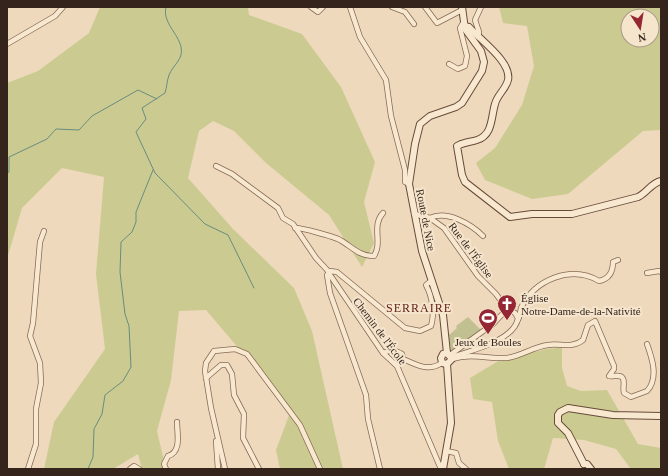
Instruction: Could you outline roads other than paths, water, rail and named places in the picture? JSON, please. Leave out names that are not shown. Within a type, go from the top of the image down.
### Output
[{"type":"street","points":[[7,44],[55,16],[63,7]]},
{"type":"street","points":[[311,7],[318,12],[323,7]]},
{"type":"street","points":[[350,7],[360,37],[386,80],[392,123],[405,167],[405,182],[409,184]]},
{"type":"street","points":[[392,7],[405,12],[414,24]]},
{"type":"street","points":[[425,7],[437,23],[462,9]]},
{"type":"street","points":[[478,36],[479,32],[475,20],[481,7]]},
{"type":"street","name":"Route de Nice","points":[[450,356],[444,315],[422,251],[409,184],[415,144],[420,124],[430,116],[456,107],[462,103],[484,68],[482,54],[464,24],[462,9]]},
{"type":"street","points":[[449,64],[458,69],[465,66],[467,56],[460,28],[464,24],[468,26],[505,64],[508,79],[497,99],[492,123],[485,136],[481,139],[457,146],[457,154],[462,174],[466,182],[491,201],[506,215],[510,217],[532,214],[580,213],[638,197],[645,193],[654,184],[661,181]]},
{"type":"street","name":"Chemin de l'École","points":[[216,166],[266,198],[278,208],[283,218],[293,224],[316,258],[328,272],[383,353],[395,364],[401,374],[437,462],[442,469]]},
{"type":"street","points":[[295,228],[301,228],[339,239],[363,255],[374,256],[377,248],[376,225],[383,212]]},
{"type":"street","name":"Rue de l'Église","points":[[414,214],[430,218],[448,232],[470,266],[496,294],[507,309],[515,313],[517,322]]},
{"type":"street","points":[[430,218],[439,216],[458,220],[470,225],[483,236]]},
{"type":"street","points":[[28,469],[36,444],[36,408],[41,383],[40,363],[30,336],[34,316],[40,242],[44,231]]},
{"type":"street","points":[[450,356],[496,341],[512,330],[517,322],[521,309],[530,296],[546,281],[560,276],[578,274],[590,275],[599,281],[604,280],[610,275],[613,269],[613,262],[618,260]]},
{"type":"street","points":[[380,469],[368,419],[366,395],[330,293],[327,278],[328,272],[332,270],[337,272],[400,325],[416,331],[428,328],[432,322],[431,296],[426,285],[432,280]]},
{"type":"street","points":[[647,273],[661,272]]},
{"type":"street","points":[[383,353],[390,350],[398,352],[402,354],[403,359],[423,368],[445,364],[450,356],[493,324],[507,309]]},
{"type":"street","points":[[442,469],[450,423],[445,364],[441,357],[474,355],[505,358],[517,356],[542,346],[573,345],[583,340],[588,325],[593,320],[598,323],[614,366],[614,369],[609,376],[618,375],[622,377],[624,382],[623,389],[626,395],[631,397],[647,392],[654,377],[647,344]]},
{"type":"street","points":[[225,469],[216,431],[205,371],[206,363],[214,350],[235,349],[247,354],[300,425],[320,469]]},
{"type":"street","points":[[395,364],[403,359]]},
{"type":"street","points":[[206,378],[221,365],[227,365],[231,370],[234,395],[243,410],[246,420],[243,438],[259,469]]},
{"type":"street","points":[[591,469],[587,464],[584,466],[568,433],[558,423],[558,415],[564,409],[568,408],[613,415],[661,416]]},
{"type":"street","points":[[166,469],[164,464],[168,456],[173,455],[176,450],[177,422]]},
{"type":"street","points":[[216,431],[218,469]]},
{"type":"street","points":[[446,451],[456,453],[459,463],[466,469]]},
{"type":"street","points":[[130,469],[134,466],[139,469]]},
{"type":"waterway","points":[[166,7],[166,18],[179,42],[182,51],[180,58],[169,75],[165,93],[142,108],[146,119],[136,132],[155,173],[205,224],[228,235],[254,288]]},
{"type":"waterway","points":[[7,173],[9,172],[9,157],[47,139],[56,129],[79,130],[92,116],[138,90],[157,99]]},
{"type":"waterway","points":[[88,469],[93,457],[94,429],[102,414],[105,395],[123,381],[131,367],[129,326],[125,314],[120,272],[121,242],[132,232],[136,222],[136,212],[153,170]]},
{"type":"place","name":"Église Notre-Dame-de-la-Nativité","points":[[507,321]]},
{"type":"place","name":"Jeux de Boules","points":[[488,335]]},
{"type":"district","name":"SERRAIRE","points":[[419,308]]}]
